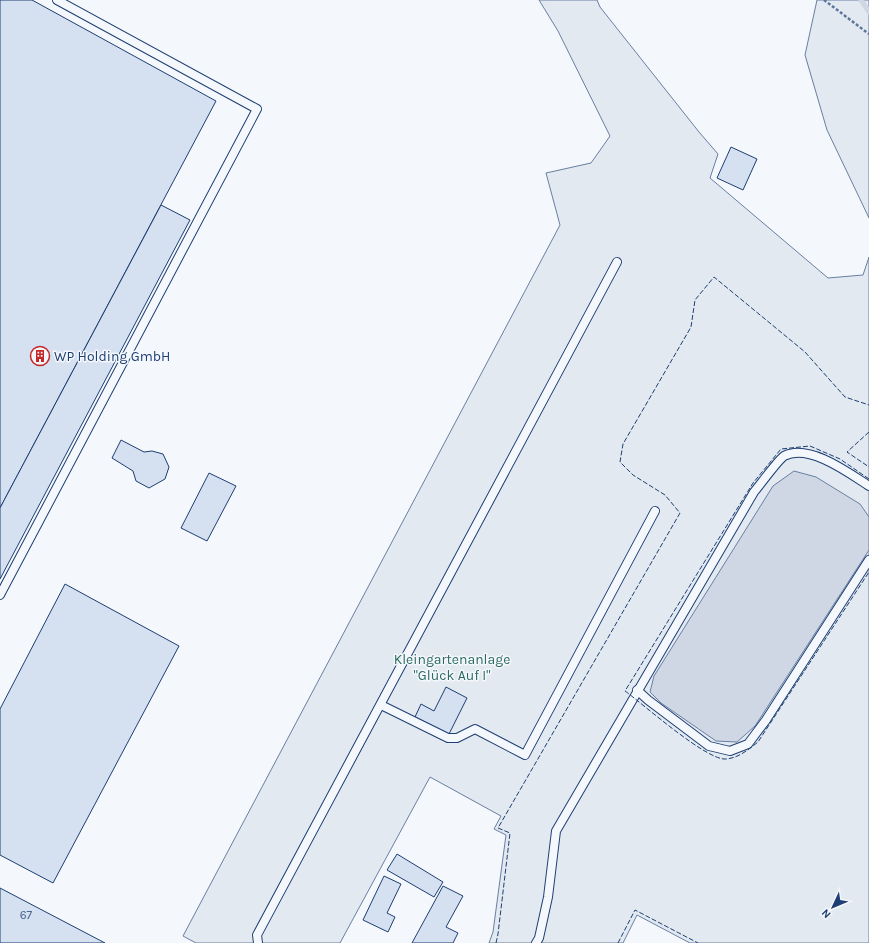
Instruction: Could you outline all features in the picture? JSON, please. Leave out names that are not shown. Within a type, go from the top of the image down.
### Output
[{"type":"lane","points":[[0,595],[257,109],[58,0]]},
{"type":"lane","points":[[258,943],[257,935],[617,262]]},
{"type":"lane","points":[[536,943],[539,938],[548,897],[556,831],[754,492],[784,456],[801,453],[820,457],[842,468],[869,486]]},
{"type":"lane","points":[[381,705],[448,738],[458,738],[475,729],[525,755],[655,511]]},
{"type":"lane","points":[[637,690],[709,746],[730,751],[748,744],[766,720],[869,560]]},
{"type":"path","points":[[824,0],[869,34]]},
{"type":"green space","name":"Kleingartenanlage \"Glück Auf I\"","points":[[539,0],[597,0],[600,7],[718,154],[710,178],[828,278],[863,275],[869,257],[869,943],[690,943],[637,915],[623,943],[489,943],[493,932],[506,835],[494,829],[501,816],[430,777],[340,943],[196,943],[183,936],[560,225],[546,173],[591,163],[610,136],[558,31]]},
{"type":"green space","points":[[817,0],[869,0],[869,218],[827,130],[805,55]]},
{"type":"shaded area","points":[[794,471],[816,477],[860,504],[869,517],[869,550],[755,726],[737,742],[716,741],[661,703],[650,692],[654,676],[773,486]]},
{"type":"building","name":"WP Holding GmbH","points":[[0,0],[32,0],[216,101],[0,508]]},
{"type":"building","points":[[731,147],[757,159],[743,190],[717,178]]},
{"type":"building","points":[[161,205],[190,220],[0,579],[0,508]]},
{"type":"building","points":[[121,440],[144,452],[152,451],[163,454],[169,467],[165,479],[149,488],[136,481],[133,471],[112,458]]},
{"type":"building","points":[[209,473],[236,486],[207,541],[181,528]]},
{"type":"building","points":[[65,584],[179,646],[53,883],[0,855],[0,709]]},
{"type":"building","points":[[446,687],[467,698],[449,734],[415,717],[421,704],[434,711]]},
{"type":"building","points":[[397,854],[443,882],[434,897],[387,870]]},
{"type":"building","points":[[384,876],[401,884],[387,913],[395,917],[388,932],[363,920]]},
{"type":"building","points":[[443,886],[463,896],[446,927],[458,933],[453,943],[412,943]]},
{"type":"building","points":[[0,888],[105,943],[0,943]]},
{"type":"waterway","points":[[861,0],[869,12]]},
{"type":"fence","points":[[496,943],[510,833],[498,828],[680,513],[665,495],[633,475],[620,462],[623,444],[691,327],[695,300],[714,277],[805,352],[845,397],[869,405]]},
{"type":"fence","points":[[869,432],[847,452],[869,467]]},
{"type":"fence","points":[[869,479],[840,459],[810,446],[781,449],[753,483],[625,691],[675,731],[705,751],[717,757],[726,759],[739,755],[758,742],[869,572]]},
{"type":"fence","points":[[618,943],[635,910],[698,943]]},
{"type":"place","name":"WP Holding GmbH","points":[[40,356]]}]
